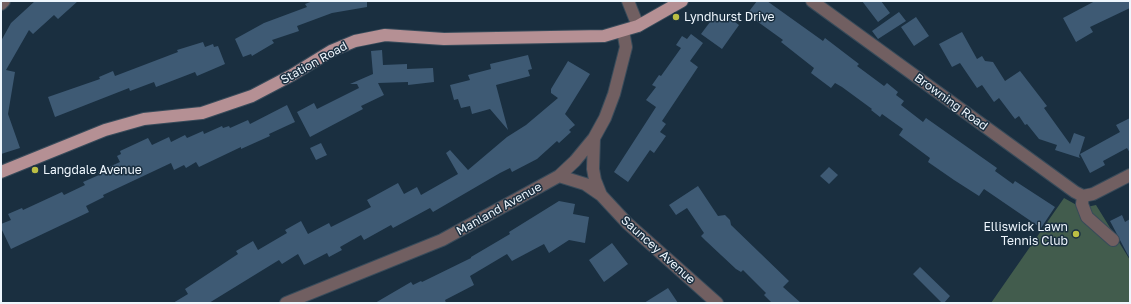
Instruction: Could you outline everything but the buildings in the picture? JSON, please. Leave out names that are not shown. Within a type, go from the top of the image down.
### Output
[{"type":"main road","name":"Station Road","points":[[1,172],[105,130],[144,119],[202,113],[252,96],[292,75],[331,51],[355,41],[384,34],[444,39],[604,36],[638,26],[682,1]]},
{"type":"street","points":[[1,4],[4,1]]},
{"type":"street","points":[[628,1],[638,26]]},
{"type":"street","name":"Browning Road","points":[[812,1],[1075,192],[1088,195]]},
{"type":"street","name":"Manland Avenue","points":[[286,303],[442,240],[559,176],[575,161],[594,138],[614,94],[626,47],[623,31]]},
{"type":"street","name":"Sauncey Avenue","points":[[594,138],[593,169],[595,180],[601,195]]},
{"type":"street","points":[[1113,240],[1087,217],[1082,204],[1088,195],[1130,175]]},
{"type":"street","name":"Sauncey Avenue","points":[[559,176],[585,184],[601,195],[627,223],[717,303]]},
{"type":"green space","name":"Elliswick Lawn Tennis Club","points":[[1064,198],[1082,208],[1096,205],[1130,260],[1130,303],[991,303]]},
{"type":"place","name":"Lyndhurst Drive","points":[[676,17]]},
{"type":"place","name":"Langdale Avenue","points":[[35,170]]},
{"type":"place","name":"Elliswick Lawn Tennis Club","points":[[1076,234]]}]
